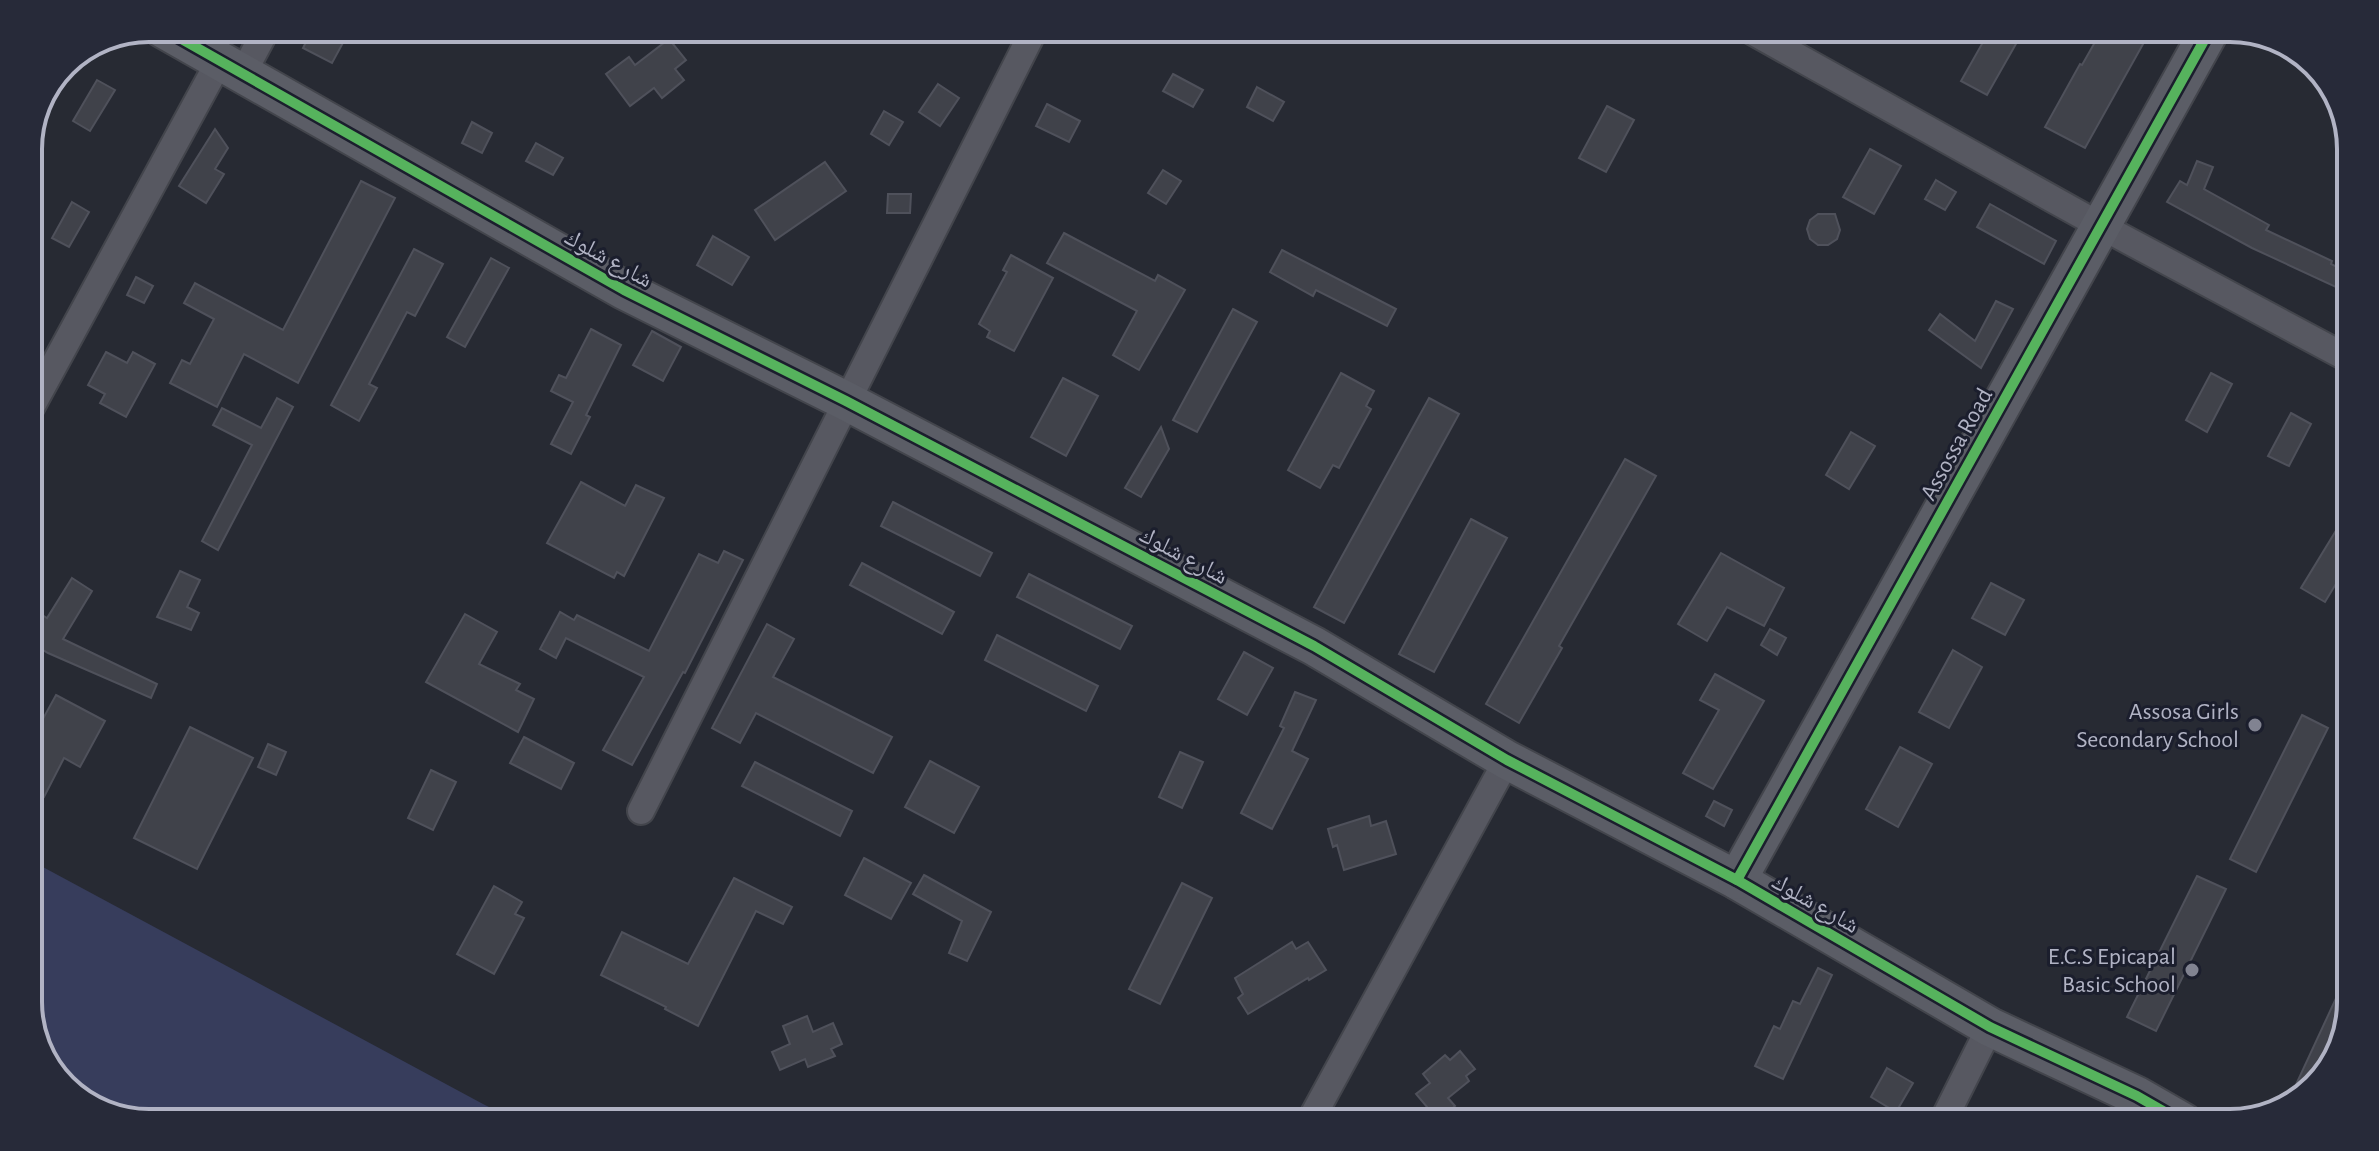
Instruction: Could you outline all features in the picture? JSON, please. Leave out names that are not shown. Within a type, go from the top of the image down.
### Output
[{"type":"street","name":"شارع شلوك","points":[[188,42],[624,290],[846,401],[1314,646],[1507,760],[1737,880],[1990,1027],[2160,1109]]},
{"type":"street","points":[[42,389],[232,66],[254,42]]},
{"type":"street","points":[[641,811],[1028,42]]},
{"type":"street","points":[[1771,42],[2101,226],[2337,352]]},
{"type":"street","name":"Assossa Road","points":[[1737,880],[2203,42]]},
{"type":"street","points":[[1317,1109],[1507,760]]},
{"type":"street","points":[[1949,1109],[1990,1027]]},
{"type":"water","points":[[42,867],[493,1109],[149,1109],[114,1103],[89,1091],[60,1062],[44,1023]]},
{"type":"building","points":[[306,42],[343,42],[332,63],[303,48]]},
{"type":"building","points":[[665,42],[671,42],[686,60],[675,69],[684,80],[662,98],[654,88],[630,106],[606,74],[629,57],[635,65]]},
{"type":"building","points":[[1983,42],[2017,42],[1987,95],[1961,81]]},
{"type":"building","points":[[2095,42],[2144,42],[2085,148],[2045,127]]},
{"type":"building","points":[[1173,74],[1203,90],[1193,107],[1163,91]]},
{"type":"building","points":[[97,80],[115,90],[90,131],[73,121]]},
{"type":"building","points":[[938,84],[959,98],[940,126],[919,112]]},
{"type":"building","points":[[1257,87],[1284,102],[1273,121],[1247,107]]},
{"type":"building","points":[[1047,104],[1080,121],[1069,142],[1036,126]]},
{"type":"building","points":[[1607,106],[1634,120],[1606,172],[1579,158]]},
{"type":"building","points":[[884,111],[903,122],[889,145],[871,134]]},
{"type":"building","points":[[472,122],[492,133],[482,153],[462,143]]},
{"type":"building","points":[[215,129],[228,148],[215,169],[224,174],[206,203],[179,186]]},
{"type":"building","points":[[536,143],[563,158],[553,175],[526,161]]},
{"type":"building","points":[[1870,149],[1901,166],[1874,214],[1843,197]]},
{"type":"building","points":[[2197,161],[2213,167],[2204,189],[2269,225],[2266,230],[2332,261],[2331,264],[2337,267],[2337,287],[2252,248],[2167,202],[2180,181],[2187,185]]},
{"type":"building","points":[[825,162],[846,191],[775,240],[755,210]]},
{"type":"building","points":[[1163,170],[1181,181],[1166,204],[1148,193]]},
{"type":"building","points":[[1936,180],[1956,192],[1945,210],[1925,199]]},
{"type":"building","points":[[361,181],[395,198],[298,383],[244,354],[217,407],[170,383],[182,360],[190,364],[214,319],[184,303],[195,283],[283,330]]},
{"type":"building","points":[[888,194],[911,194],[910,213],[887,213]]},
{"type":"building","points":[[72,202],[89,212],[69,247],[52,238]]},
{"type":"building","points":[[1990,204],[2056,241],[2044,264],[1977,227]]},
{"type":"building","points":[[1818,214],[1835,214],[1840,230],[1837,239],[1828,245],[1818,245],[1810,239],[1807,229],[1810,220]]},
{"type":"building","points":[[1064,233],[1155,281],[1158,275],[1185,290],[1139,370],[1113,355],[1137,311],[1047,263]]},
{"type":"building","points":[[713,236],[749,257],[732,285],[697,265]]},
{"type":"building","points":[[414,249],[443,264],[415,316],[407,312],[369,384],[377,388],[359,421],[331,405]]},
{"type":"building","points":[[1282,250],[1396,309],[1387,326],[1316,290],[1313,296],[1270,272]]},
{"type":"building","points":[[1011,255],[1053,278],[1014,351],[987,337],[990,331],[979,324],[1007,272],[1003,270]]},
{"type":"building","points":[[491,258],[509,268],[465,347],[447,337]]},
{"type":"building","points":[[136,277],[153,286],[144,303],[127,295]]},
{"type":"building","points":[[1996,301],[2013,309],[1981,368],[1929,330],[1940,314],[1975,341]]},
{"type":"building","points":[[1233,309],[1257,322],[1197,432],[1173,420]]},
{"type":"building","points":[[591,329],[621,345],[586,415],[590,417],[571,454],[551,444],[573,402],[551,391],[559,375],[566,378]]},
{"type":"building","points":[[652,331],[681,347],[663,381],[633,365]]},
{"type":"building","points":[[106,352],[127,363],[133,352],[155,364],[126,417],[100,403],[105,394],[88,385]]},
{"type":"building","points":[[1341,373],[1374,391],[1366,406],[1371,409],[1339,468],[1333,465],[1320,488],[1288,470]]},
{"type":"building","points":[[2211,373],[2232,384],[2207,432],[2186,420]]},
{"type":"building","points":[[1063,378],[1098,396],[1066,456],[1031,437]]},
{"type":"building","points":[[277,398],[293,407],[218,550],[202,541],[252,445],[213,425],[222,408],[261,428]]},
{"type":"building","points":[[1429,398],[1459,414],[1344,623],[1314,607]]},
{"type":"building","points":[[2291,413],[2311,424],[2289,466],[2268,456]]},
{"type":"building","points":[[1161,427],[1169,449],[1141,497],[1125,488]]},
{"type":"building","points":[[1851,432],[1875,446],[1849,489],[1826,475]]},
{"type":"building","points":[[1625,459],[1656,476],[1519,723],[1486,704]]},
{"type":"building","points":[[581,482],[625,506],[636,485],[664,498],[624,576],[617,572],[614,578],[547,543]]},
{"type":"building","points":[[893,502],[992,553],[980,576],[881,526]]},
{"type":"building","points":[[1471,519],[1507,538],[1434,672],[1399,654]]},
{"type":"building","points":[[2337,529],[2337,582],[2325,602],[2301,588]]},
{"type":"building","points":[[724,551],[743,560],[685,673],[632,765],[603,750],[644,677],[566,638],[556,658],[540,649],[560,612],[574,620],[577,615],[649,651],[699,554],[718,563]]},
{"type":"building","points":[[1721,553],[1784,588],[1764,626],[1727,607],[1707,641],[1678,624]]},
{"type":"building","points":[[862,563],[954,612],[942,634],[850,585]]},
{"type":"building","points":[[180,571],[200,580],[187,607],[199,613],[191,630],[157,617]]},
{"type":"building","points":[[1029,574],[1132,626],[1120,649],[1017,597]]},
{"type":"building","points":[[72,578],[92,591],[63,639],[157,684],[151,698],[42,649],[42,615],[47,618]]},
{"type":"building","points":[[1991,583],[2024,600],[2005,635],[1972,618]]},
{"type":"building","points":[[465,614],[497,632],[479,664],[520,684],[516,690],[534,699],[518,732],[426,682]]},
{"type":"building","points":[[767,624],[794,639],[773,677],[892,737],[873,773],[756,713],[740,743],[712,728]]},
{"type":"building","points":[[1770,629],[1786,638],[1777,655],[1761,645]]},
{"type":"building","points":[[997,635],[1098,686],[1086,711],[985,660]]},
{"type":"building","points":[[1953,650],[1982,667],[1949,728],[1919,712]]},
{"type":"building","points":[[1244,652],[1273,668],[1247,715],[1218,699]]},
{"type":"building","points":[[1715,674],[1764,701],[1713,789],[1683,773],[1719,710],[1700,700]]},
{"type":"building","points":[[1295,692],[1316,700],[1292,751],[1308,759],[1272,829],[1241,813],[1284,728],[1280,726]]},
{"type":"building","points":[[56,695],[105,721],[80,767],[64,758],[44,797],[42,796],[42,720]]},
{"type":"building","points":[[2302,715],[2328,728],[2256,872],[2230,859]]},
{"type":"building","points":[[190,727],[253,758],[197,869],[134,838]]},
{"type":"building","points":[[524,737],[574,763],[561,789],[510,763]]},
{"type":"building","points":[[268,744],[286,752],[276,775],[258,767]]},
{"type":"building","points":[[1900,747],[1932,764],[1898,827],[1866,809]]},
{"type":"building","points":[[1180,752],[1203,762],[1182,808],[1159,797]]},
{"type":"building","points":[[930,761],[979,787],[954,833],[905,807]]},
{"type":"building","points":[[755,762],[852,811],[840,836],[742,786]]},
{"type":"building","points":[[431,770],[456,782],[433,830],[408,818]]},
{"type":"building","points":[[1714,801],[1732,810],[1724,826],[1706,816]]},
{"type":"building","points":[[1369,816],[1371,826],[1386,821],[1396,854],[1344,870],[1337,845],[1333,847],[1328,829]]},
{"type":"building","points":[[864,858],[911,883],[891,919],[845,895]]},
{"type":"building","points":[[924,875],[991,912],[967,961],[949,953],[962,921],[913,894]]},
{"type":"building","points":[[2197,876],[2226,889],[2156,1031],[2127,1017]]},
{"type":"building","points":[[734,878],[792,907],[783,924],[756,911],[698,1026],[601,975],[622,932],[688,964]]},
{"type":"building","points":[[1182,883],[1212,898],[1160,1004],[1129,989]]},
{"type":"building","points":[[494,886],[522,902],[515,914],[524,918],[494,974],[457,954]]},
{"type":"building","points":[[1292,942],[1296,949],[1308,942],[1326,970],[1248,1014],[1238,998],[1243,994],[1235,978]]},
{"type":"building","points":[[1818,968],[1832,975],[1783,1079],[1755,1066],[1774,1026],[1780,1029],[1793,1001],[1800,1004]]},
{"type":"building","points":[[2337,996],[2335,1023],[2326,1049],[2311,1073],[2294,1088]]},
{"type":"building","points":[[807,1016],[813,1032],[833,1023],[842,1044],[831,1049],[835,1056],[808,1067],[805,1059],[780,1070],[772,1052],[790,1044],[783,1026]]},
{"type":"building","points":[[1460,1051],[1475,1069],[1466,1076],[1469,1081],[1448,1098],[1455,1106],[1451,1109],[1429,1109],[1416,1094],[1430,1083],[1423,1074],[1445,1055],[1450,1060]]},
{"type":"building","points":[[1887,1068],[1913,1083],[1898,1109],[1891,1109],[1871,1097]]},
{"type":"cycle path","points":[[187,42],[624,290],[846,401],[1314,646],[1507,760],[1737,880],[1990,1027],[2160,1109]]},
{"type":"cycle path","points":[[1737,880],[2203,42]]},
{"type":"place","name":"Assosa Girls Secondary School","points":[[2255,725]]},
{"type":"place","name":"E.C.S Epicapal Basic School","points":[[2192,970]]}]
